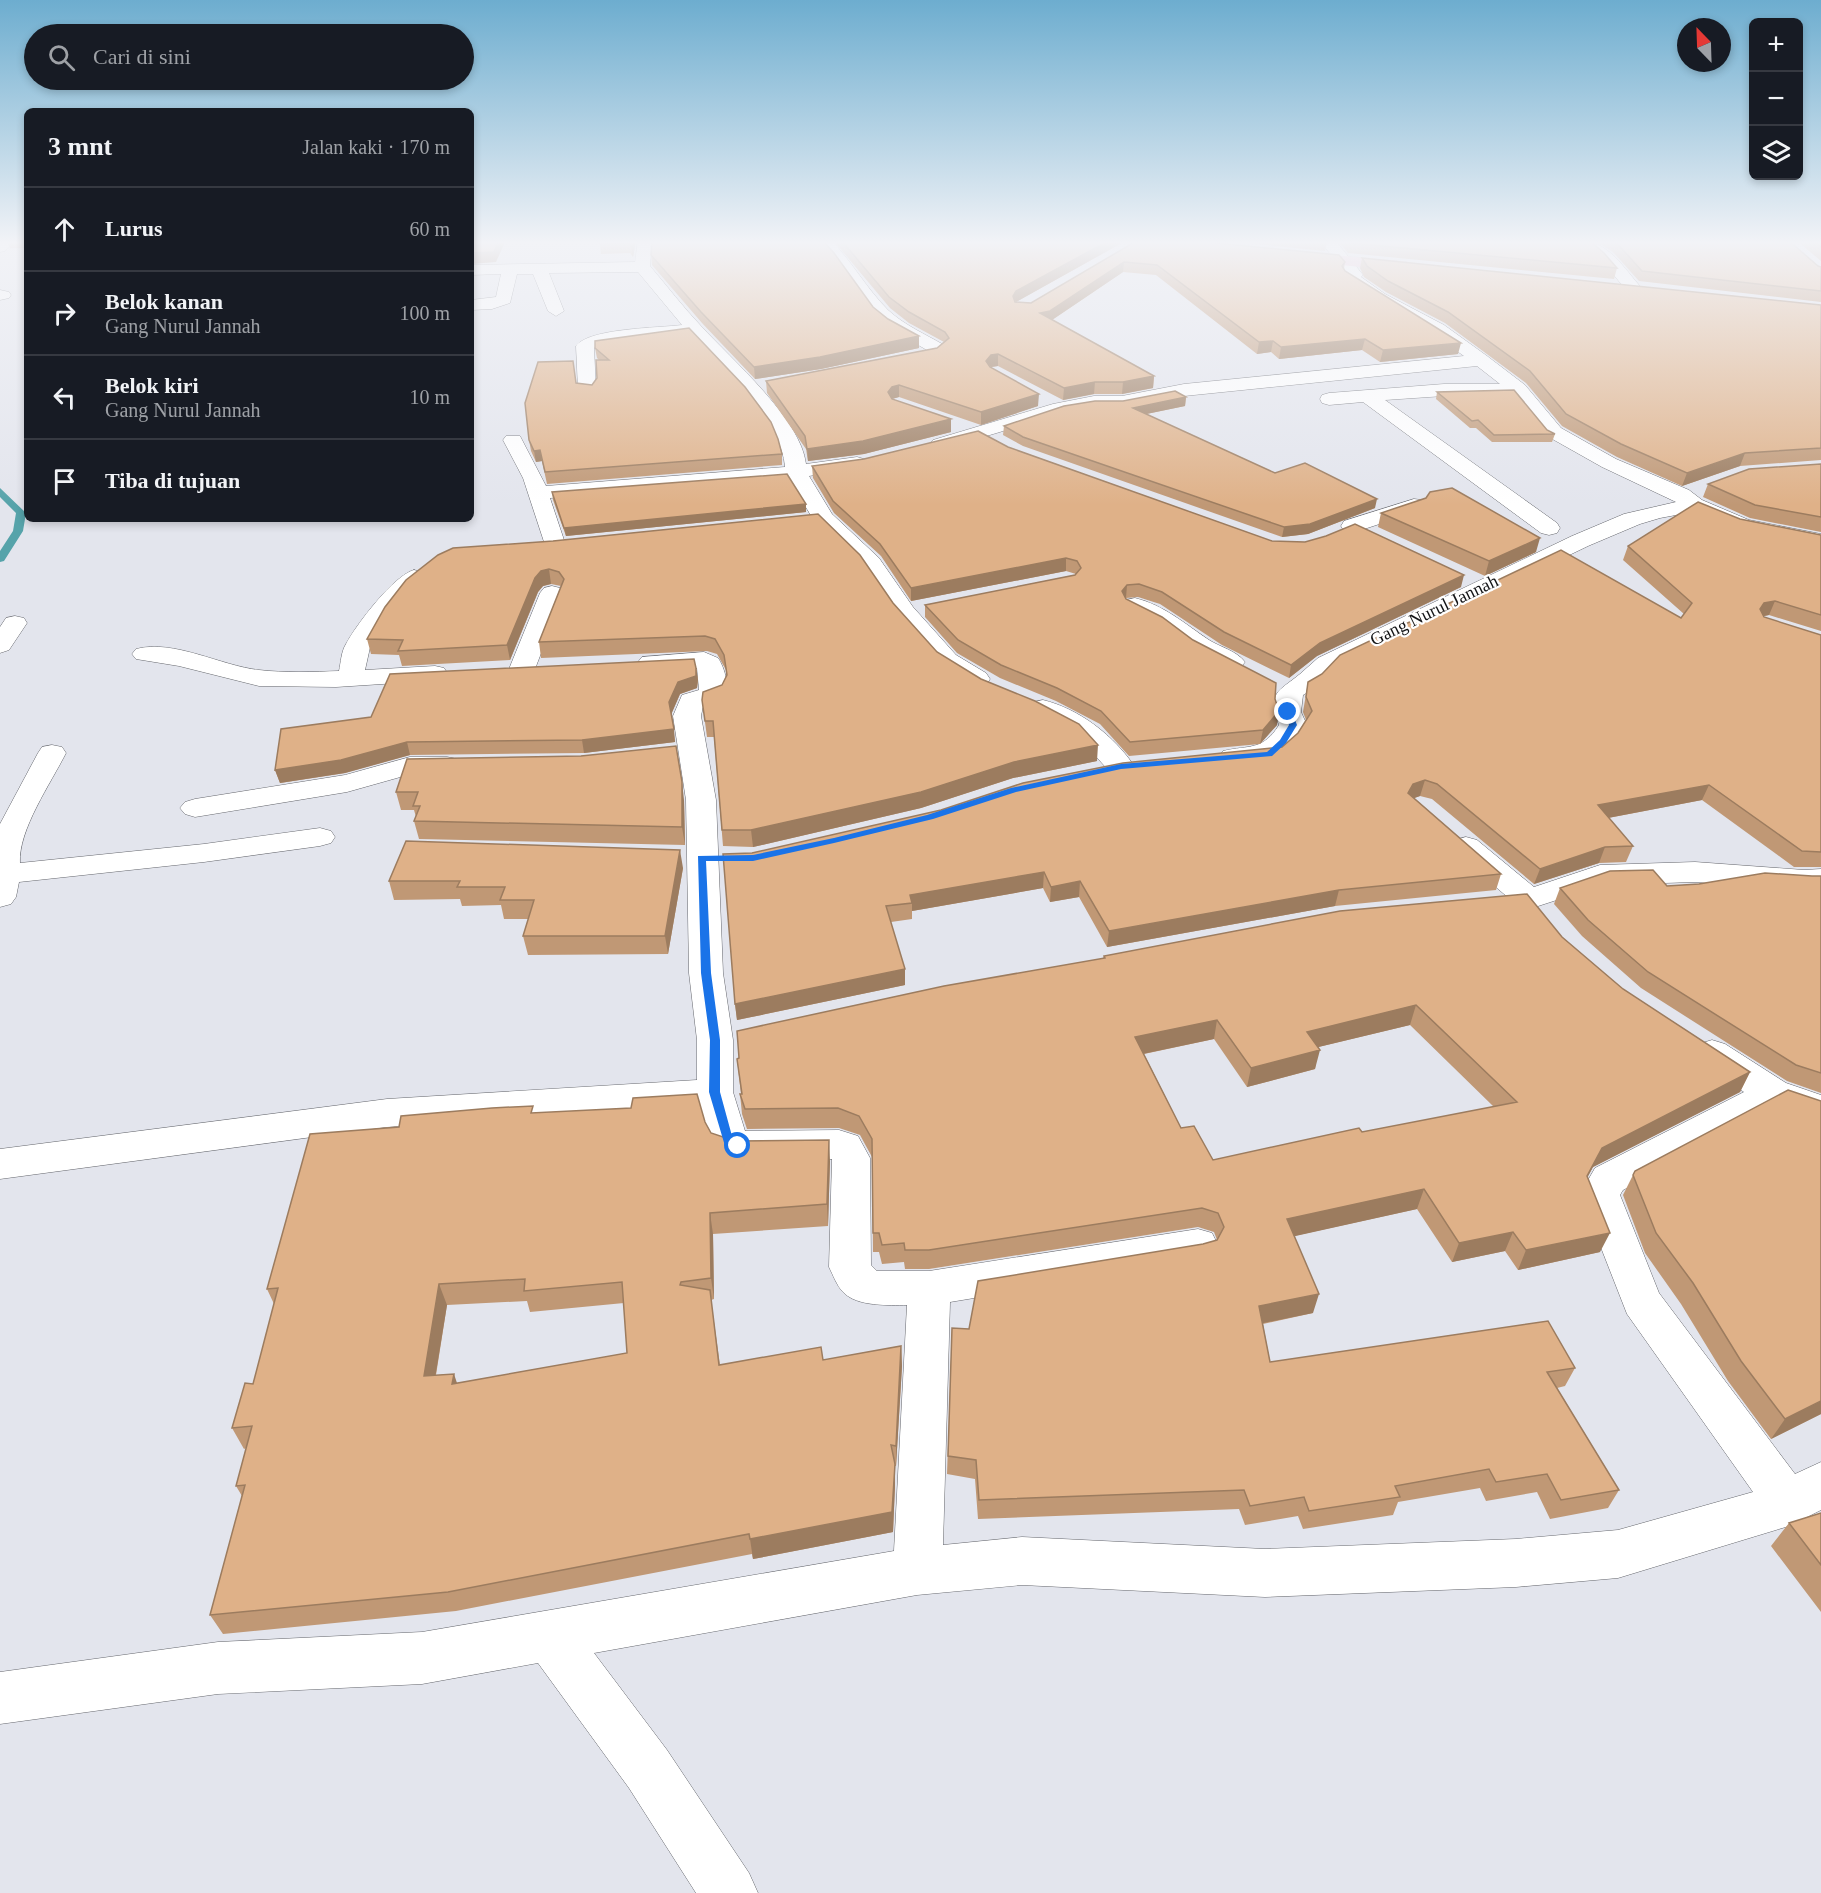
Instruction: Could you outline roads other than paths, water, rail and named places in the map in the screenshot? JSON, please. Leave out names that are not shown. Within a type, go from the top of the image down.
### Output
[{"type":"street","points":[[902,328],[938,349],[911,357]]},
{"type":"street","points":[[1437,328],[1518,389],[1554,432],[1609,462],[1692,496],[1743,525],[1821,541]]},
{"type":"street","points":[[587,388],[585,346],[589,342],[597,339],[694,329],[751,387],[794,450],[796,472],[806,492],[813,520],[870,563],[915,610],[947,660],[1001,691]]},
{"type":"street","points":[[917,449],[981,433],[1060,408],[1094,402],[1122,402],[1184,390],[1481,360]]},
{"type":"street","points":[[751,387],[774,383]]},
{"type":"street","points":[[1329,399],[1444,390],[1518,389]]},
{"type":"street","points":[[1039,396],[1060,408]]},
{"type":"street","points":[[1367,396],[1549,528]]},
{"type":"street","points":[[948,423],[981,433],[1006,447]]},
{"type":"street","points":[[513,440],[538,493],[555,546]]},
{"type":"street","points":[[538,493],[796,472],[875,460]]},
{"type":"street","name":"Gang Nurul Jannah","points":[[1270,682],[1308,681],[1327,663],[1474,581],[1692,496]]},
{"type":"street","points":[[1331,536],[1352,526],[1414,505]]},
{"type":"street","points":[[1352,526],[1382,539]]},
{"type":"street","points":[[351,678],[355,651],[359,642],[400,588],[432,562]]},
{"type":"street","points":[[522,669],[552,593]]},
{"type":"street","points":[[1135,605],[1171,623],[1201,646],[1270,682],[1288,712],[1293,725],[1283,741],[1269,754],[1204,760]]},
{"type":"street","points":[[0,645],[15,623]]},
{"type":"street","points":[[145,654],[179,658],[259,678],[351,678],[454,673]]},
{"type":"street","points":[[623,663],[701,660],[709,663],[713,680],[712,694],[689,704],[682,753],[701,800],[706,973],[715,1040],[715,1092],[726,1136],[732,1145],[845,1146],[851,1158],[850,1267],[854,1275],[864,1285],[874,1288],[929,1288],[1198,1245]]},
{"type":"street","points":[[1023,700],[1089,732],[1131,766],[1089,774]]},
{"type":"street","points":[[52,753],[10,833],[4,851],[2,886],[204,853],[320,837]]},
{"type":"street","points":[[195,807],[347,783],[410,766],[469,765]]},
{"type":"street","points":[[1448,830],[1539,911]]},
{"type":"street","points":[[1485,903],[1539,911],[1600,875],[1695,872],[1804,880],[1821,879]]},
{"type":"street","points":[[715,1040],[749,1033]]},
{"type":"street","points":[[1686,1036],[1773,1093],[1821,1108]]},
{"type":"street","points":[[0,1164],[387,1113],[715,1092]]},
{"type":"street","points":[[0,1698],[218,1668],[422,1658],[917,1571],[1022,1561],[1264,1573],[1516,1563],[1618,1554],[1805,1494],[1642,1302],[1600,1194],[1609,1179],[1773,1093]]},
{"type":"street","points":[[917,1571],[929,1288]]},
{"type":"street","points":[[550,1636],[648,1768],[729,1893]]},
{"type":"waterway","points":[[0,491],[21,513],[18,531],[0,559]]}]
